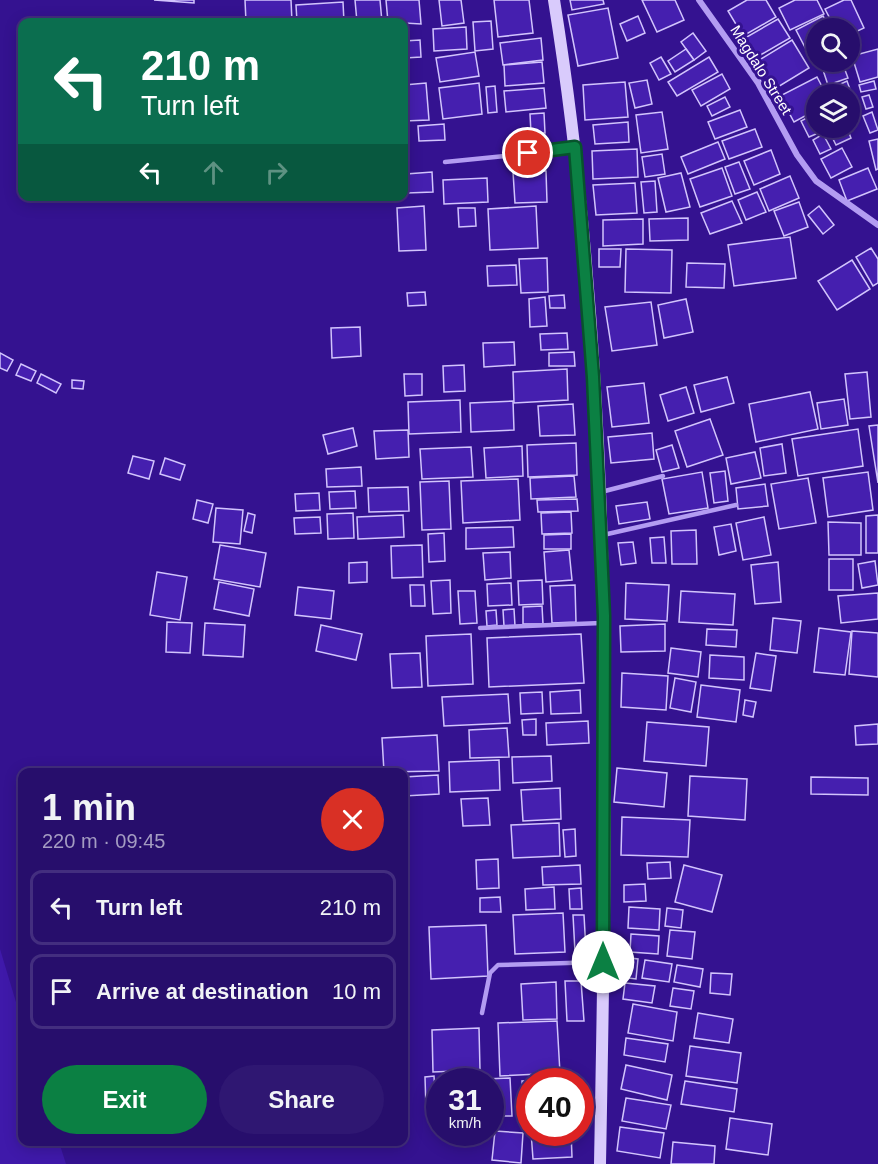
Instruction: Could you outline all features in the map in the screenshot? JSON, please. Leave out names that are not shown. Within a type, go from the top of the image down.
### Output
[{"type":"street","points":[[554,0],[575,147],[593,377],[601,536],[604,623],[600,1164]]},
{"type":"street","name":"Magdalo Street","points":[[699,0],[758,83],[797,155],[816,181],[878,225]]},
{"type":"lane","points":[[528,153],[575,147]]},
{"type":"lane","points":[[445,162],[505,156]]},
{"type":"lane","points":[[598,493],[663,476]]},
{"type":"lane","points":[[601,536],[736,505]]},
{"type":"lane","points":[[480,628],[604,623]]},
{"type":"lane","points":[[482,1013],[490,973],[498,965],[603,962]]},
{"type":"shaded area","points":[[0,949],[18,1009],[18,1146],[60,1146],[66,1164],[0,1164]]},
{"type":"building","points":[[154,0],[194,0],[194,3]]},
{"type":"building","points":[[245,0],[291,0],[292,18],[246,18]]},
{"type":"building","points":[[355,0],[380,0],[382,18],[357,18]]},
{"type":"building","points":[[386,0],[419,0],[421,24],[408,23],[408,18],[388,18]]},
{"type":"building","points":[[439,0],[461,0],[464,23],[442,26]]},
{"type":"building","points":[[494,0],[529,0],[533,33],[498,37]]},
{"type":"building","points":[[570,0],[603,0],[604,4],[572,10]]},
{"type":"building","points":[[642,0],[675,0],[684,20],[657,32]]},
{"type":"building","points":[[747,0],[766,0],[776,17],[743,36],[728,11]]},
{"type":"building","points":[[795,0],[817,0],[824,14],[816,18],[806,18],[806,22],[790,30],[779,8]]},
{"type":"building","points":[[844,0],[851,0],[859,18],[830,18],[825,9]]},
{"type":"building","points":[[343,2],[344,18],[297,18],[296,5]]},
{"type":"building","points":[[608,8],[618,58],[578,66],[568,15]]},
{"type":"building","points":[[638,16],[645,33],[627,41],[620,24]]},
{"type":"building","points":[[778,19],[790,38],[757,57],[745,38]]},
{"type":"building","points":[[491,21],[493,49],[475,51],[473,22]]},
{"type":"building","points":[[806,25],[806,49],[796,30]]},
{"type":"building","points":[[466,27],[467,49],[434,51],[433,29]]},
{"type":"building","points":[[693,33],[706,51],[694,60],[681,42]]},
{"type":"building","points":[[541,38],[543,60],[503,65],[500,43]]},
{"type":"building","points":[[420,40],[421,57],[408,58],[408,41]]},
{"type":"building","points":[[792,40],[806,63],[806,70],[768,93],[751,65]]},
{"type":"building","points":[[686,49],[694,60],[675,72],[668,61]]},
{"type":"building","points":[[878,49],[878,77],[860,82],[857,72],[860,72],[860,54]]},
{"type":"building","points":[[475,52],[479,76],[440,82],[436,58]]},
{"type":"building","points":[[661,57],[671,74],[659,80],[650,63]]},
{"type":"building","points":[[709,57],[718,72],[677,96],[668,82]]},
{"type":"building","points":[[542,62],[544,83],[505,86],[504,65]]},
{"type":"building","points":[[824,72],[846,72],[848,78],[828,84]]},
{"type":"building","points":[[722,74],[730,89],[701,106],[692,90]]},
{"type":"building","points":[[817,77],[821,84],[806,84],[806,115],[794,122],[780,96]]},
{"type":"building","points":[[647,80],[652,104],[635,108],[629,83]]},
{"type":"building","points":[[874,81],[876,89],[861,92],[860,85]]},
{"type":"building","points":[[625,82],[628,117],[585,120],[583,85]]},
{"type":"building","points":[[426,83],[429,120],[408,121],[408,85]]},
{"type":"building","points":[[479,83],[482,114],[443,119],[439,88]]},
{"type":"building","points":[[495,86],[497,112],[488,113],[486,87]]},
{"type":"building","points":[[544,88],[546,108],[506,112],[504,91]]},
{"type":"building","points":[[869,95],[873,107],[866,109],[862,97]]},
{"type":"building","points":[[725,97],[730,107],[712,116],[707,106]]},
{"type":"building","points":[[740,110],[747,127],[715,139],[708,122]]},
{"type":"building","points":[[662,112],[668,149],[641,153],[636,115]]},
{"type":"building","points":[[872,112],[878,130],[870,133],[863,116]]},
{"type":"building","points":[[544,113],[545,133],[531,133],[530,114]]},
{"type":"building","points":[[806,118],[806,131],[801,121]]},
{"type":"building","points":[[628,122],[629,142],[595,144],[593,125]]},
{"type":"building","points":[[444,124],[445,140],[419,141],[418,126]]},
{"type":"building","points":[[755,129],[762,147],[729,159],[722,141]]},
{"type":"building","points":[[825,138],[831,149],[820,154],[813,140]]},
{"type":"building","points":[[832,138],[851,138],[836,145]]},
{"type":"building","points":[[878,139],[878,169],[876,170],[869,141]]},
{"type":"building","points":[[718,142],[725,159],[688,174],[681,157]]},
{"type":"building","points":[[842,148],[852,167],[831,178],[821,159]]},
{"type":"building","points":[[637,149],[638,177],[593,179],[592,151]]},
{"type":"building","points":[[771,150],[780,174],[754,185],[744,161]]},
{"type":"building","points":[[662,154],[665,174],[645,177],[642,157]]},
{"type":"building","points":[[739,162],[750,189],[735,194],[725,167]]},
{"type":"building","points":[[722,168],[732,196],[700,207],[690,179]]},
{"type":"building","points":[[868,168],[877,189],[847,201],[839,180]]},
{"type":"building","points":[[546,171],[547,202],[515,203],[513,172]]},
{"type":"building","points":[[432,172],[433,192],[408,193],[408,174]]},
{"type":"building","points":[[681,173],[690,207],[666,212],[658,178]]},
{"type":"building","points":[[790,176],[799,198],[769,211],[760,189]]},
{"type":"building","points":[[487,178],[488,202],[444,204],[443,180]]},
{"type":"building","points":[[655,181],[657,212],[644,213],[641,182]]},
{"type":"building","points":[[635,183],[637,213],[596,215],[593,185]]},
{"type":"building","points":[[757,192],[766,212],[746,220],[738,200]]},
{"type":"building","points":[[732,201],[742,223],[710,234],[701,213]]},
{"type":"building","points":[[799,202],[808,227],[784,236],[774,211]]},
{"type":"building","points":[[424,206],[426,250],[399,251],[397,208]]},
{"type":"building","points":[[536,206],[538,248],[490,250],[488,209]]},
{"type":"building","points":[[819,206],[834,225],[823,234],[808,215]]},
{"type":"building","points":[[458,208],[475,208],[476,226],[459,227]]},
{"type":"building","points":[[688,218],[688,240],[650,241],[649,219]]},
{"type":"building","points":[[643,219],[643,244],[603,246],[603,220]]},
{"type":"building","points":[[790,237],[796,278],[734,286],[728,245]]},
{"type":"building","points":[[871,248],[878,259],[878,283],[873,286],[856,257]]},
{"type":"building","points":[[599,249],[621,249],[620,267],[599,267]]},
{"type":"building","points":[[626,249],[672,250],[671,293],[625,292]]},
{"type":"building","points":[[547,258],[548,292],[521,293],[519,259]]},
{"type":"building","points":[[852,260],[870,289],[837,310],[818,281]]},
{"type":"building","points":[[687,263],[725,264],[724,288],[686,287]]},
{"type":"building","points":[[516,265],[517,285],[488,286],[487,266]]},
{"type":"building","points":[[425,292],[426,305],[408,306],[407,293]]},
{"type":"building","points":[[564,295],[565,308],[550,308],[549,296]]},
{"type":"building","points":[[545,297],[547,326],[530,327],[529,299]]},
{"type":"building","points":[[686,299],[693,332],[664,338],[658,305]]},
{"type":"building","points":[[651,302],[657,345],[612,351],[605,307]]},
{"type":"building","points":[[360,327],[361,356],[332,358],[331,328]]},
{"type":"building","points":[[567,333],[568,349],[541,350],[540,334]]},
{"type":"building","points":[[514,342],[515,365],[484,367],[483,343]]},
{"type":"building","points":[[574,352],[575,366],[549,366],[549,353]]},
{"type":"building","points":[[0,353],[13,360],[7,371],[0,368]]},
{"type":"building","points":[[21,364],[36,371],[31,381],[16,375]]},
{"type":"building","points":[[464,365],[465,391],[444,392],[443,366]]},
{"type":"building","points":[[567,369],[568,400],[514,403],[513,372]]},
{"type":"building","points":[[867,372],[871,417],[850,419],[845,374]]},
{"type":"building","points":[[41,374],[61,384],[56,393],[37,383]]},
{"type":"building","points":[[404,374],[422,374],[422,395],[405,396]]},
{"type":"building","points":[[727,377],[734,403],[701,412],[694,385]]},
{"type":"building","points":[[72,380],[84,381],[83,389],[72,388]]},
{"type":"building","points":[[644,383],[649,423],[612,427],[607,387]]},
{"type":"building","points":[[686,387],[694,413],[668,421],[660,395]]},
{"type":"building","points":[[810,392],[818,429],[756,442],[749,404]]},
{"type":"building","points":[[844,399],[848,425],[821,429],[817,403]]},
{"type":"building","points":[[460,400],[461,432],[409,434],[408,402]]},
{"type":"building","points":[[513,401],[514,430],[471,432],[470,403]]},
{"type":"building","points":[[573,404],[575,435],[540,436],[538,406]]},
{"type":"building","points":[[710,419],[723,455],[687,467],[675,431]]},
{"type":"building","points":[[878,425],[878,483],[869,426]]},
{"type":"building","points":[[353,428],[357,446],[328,454],[323,435]]},
{"type":"building","points":[[858,429],[863,466],[798,476],[792,439]]},
{"type":"building","points":[[408,430],[409,457],[376,459],[374,431]]},
{"type":"building","points":[[652,433],[654,459],[611,463],[608,437]]},
{"type":"building","points":[[576,443],[577,475],[528,477],[527,445]]},
{"type":"building","points":[[782,444],[786,473],[764,476],[760,448]]},
{"type":"building","points":[[672,445],[679,468],[662,472],[656,450]]},
{"type":"building","points":[[522,446],[523,476],[486,478],[484,448]]},
{"type":"building","points":[[471,447],[473,477],[422,479],[420,449]]},
{"type":"building","points":[[755,452],[761,478],[731,484],[726,458]]},
{"type":"building","points":[[133,456],[154,461],[149,479],[128,473]]},
{"type":"building","points":[[165,458],[185,465],[180,480],[160,474]]},
{"type":"building","points":[[361,467],[362,486],[327,487],[326,469]]},
{"type":"building","points":[[725,471],[728,501],[714,503],[710,473]]},
{"type":"building","points":[[702,472],[708,508],[669,514],[662,479]]},
{"type":"building","points":[[868,472],[873,510],[828,517],[823,478]]},
{"type":"building","points":[[574,476],[576,497],[531,499],[530,478]]},
{"type":"building","points":[[808,478],[816,523],[779,529],[771,484]]},
{"type":"building","points":[[518,479],[520,520],[463,523],[461,481]]},
{"type":"building","points":[[449,481],[451,529],[422,530],[420,482]]},
{"type":"building","points":[[765,484],[768,506],[738,509],[736,488]]},
{"type":"building","points":[[408,487],[409,511],[369,512],[368,488]]},
{"type":"building","points":[[355,491],[356,508],[330,509],[329,492]]},
{"type":"building","points":[[319,493],[320,510],[296,511],[295,494]]},
{"type":"building","points":[[577,499],[578,511],[538,512],[537,500]]},
{"type":"building","points":[[197,500],[213,504],[208,523],[193,519]]},
{"type":"building","points":[[647,502],[650,519],[619,524],[616,506]]},
{"type":"building","points":[[216,508],[243,510],[240,544],[213,542]]},
{"type":"building","points":[[571,512],[572,533],[542,534],[541,513]]},
{"type":"building","points":[[248,513],[255,515],[252,533],[244,531]]},
{"type":"building","points":[[353,513],[354,538],[328,539],[327,514]]},
{"type":"building","points":[[403,515],[404,537],[358,539],[357,517]]},
{"type":"building","points":[[878,515],[878,553],[866,553],[866,516]]},
{"type":"building","points":[[320,517],[321,533],[295,534],[294,518]]},
{"type":"building","points":[[764,517],[771,555],[743,560],[736,523]]},
{"type":"building","points":[[828,522],[861,523],[861,555],[829,555]]},
{"type":"building","points":[[731,524],[736,551],[719,555],[714,527]]},
{"type":"building","points":[[513,527],[514,547],[466,549],[466,528]]},
{"type":"building","points":[[696,530],[697,564],[672,564],[671,531]]},
{"type":"building","points":[[444,533],[445,561],[429,562],[428,534]]},
{"type":"building","points":[[571,534],[571,549],[544,549],[544,535]]},
{"type":"building","points":[[664,537],[666,563],[652,563],[650,538]]},
{"type":"building","points":[[633,542],[636,563],[621,565],[618,543]]},
{"type":"building","points":[[220,545],[266,553],[260,587],[214,579]]},
{"type":"building","points":[[422,545],[423,577],[392,578],[391,546]]},
{"type":"building","points":[[569,550],[572,580],[546,582],[544,552]]},
{"type":"building","points":[[510,552],[511,578],[485,580],[483,553]]},
{"type":"building","points":[[829,559],[853,559],[853,590],[829,590]]},
{"type":"building","points":[[875,561],[878,585],[862,588],[858,564]]},
{"type":"building","points":[[367,562],[367,582],[349,583],[349,563]]},
{"type":"building","points":[[778,562],[781,602],[755,604],[751,565]]},
{"type":"building","points":[[157,572],[187,577],[180,620],[150,615]]},
{"type":"building","points":[[450,580],[451,613],[433,614],[431,581]]},
{"type":"building","points":[[542,580],[543,604],[519,605],[518,581]]},
{"type":"building","points":[[219,582],[254,589],[249,616],[214,609]]},
{"type":"building","points":[[511,583],[512,605],[488,606],[487,584]]},
{"type":"building","points":[[626,583],[669,585],[667,621],[625,619]]},
{"type":"building","points":[[410,585],[424,585],[425,606],[411,606]]},
{"type":"building","points":[[575,585],[576,622],[552,623],[550,586]]},
{"type":"building","points":[[298,587],[334,591],[331,619],[295,615]]},
{"type":"building","points":[[458,591],[475,591],[477,623],[460,624]]},
{"type":"building","points":[[681,591],[735,594],[733,625],[679,622]]},
{"type":"building","points":[[878,593],[878,619],[841,623],[838,596]]},
{"type":"building","points":[[542,606],[543,624],[523,624],[523,607]]},
{"type":"building","points":[[514,609],[515,626],[504,626],[503,610]]},
{"type":"building","points":[[496,610],[497,625],[487,626],[486,611]]},
{"type":"building","points":[[773,618],[801,621],[797,653],[770,650]]},
{"type":"building","points":[[167,622],[192,623],[190,653],[166,652]]},
{"type":"building","points":[[205,623],[245,625],[243,657],[203,655]]},
{"type":"building","points":[[665,624],[665,651],[621,652],[620,626]]},
{"type":"building","points":[[321,625],[362,634],[356,660],[316,651]]},
{"type":"building","points":[[819,628],[851,632],[845,675],[814,672]]},
{"type":"building","points":[[707,629],[737,630],[736,647],[706,645]]},
{"type":"building","points":[[852,631],[878,633],[878,677],[849,674]]},
{"type":"building","points":[[471,634],[473,684],[428,686],[426,636]]},
{"type":"building","points":[[581,634],[584,683],[489,687],[487,638]]},
{"type":"building","points":[[671,648],[701,652],[698,677],[668,673]]},
{"type":"building","points":[[420,653],[422,687],[392,688],[390,654]]},
{"type":"building","points":[[756,653],[776,656],[771,691],[750,688]]},
{"type":"building","points":[[710,655],[744,657],[744,680],[709,678]]},
{"type":"building","points":[[622,673],[668,676],[666,710],[621,707]]},
{"type":"building","points":[[675,678],[696,682],[691,712],[670,708]]},
{"type":"building","points":[[701,685],[740,690],[736,722],[697,717]]},
{"type":"building","points":[[580,690],[581,713],[551,714],[550,692]]},
{"type":"building","points":[[542,692],[543,713],[521,714],[520,693]]},
{"type":"building","points":[[508,694],[510,723],[444,726],[442,697]]},
{"type":"building","points":[[745,700],[756,702],[753,717],[743,715]]},
{"type":"building","points":[[536,719],[536,735],[523,735],[522,720]]},
{"type":"building","points":[[588,721],[589,743],[547,745],[546,723]]},
{"type":"building","points":[[647,722],[709,727],[706,766],[644,761]]},
{"type":"building","points":[[878,724],[878,744],[856,745],[855,726]]},
{"type":"building","points":[[507,728],[509,757],[470,758],[469,730]]},
{"type":"building","points":[[437,735],[439,771],[408,772],[408,768],[384,768],[382,738]]},
{"type":"building","points":[[551,756],[552,781],[513,783],[512,757]]},
{"type":"building","points":[[499,760],[500,790],[450,792],[449,762]]},
{"type":"building","points":[[617,768],[667,773],[664,807],[614,802]]},
{"type":"building","points":[[438,775],[439,794],[408,796],[408,777]]},
{"type":"building","points":[[690,776],[747,779],[745,820],[688,816]]},
{"type":"building","points":[[811,777],[868,778],[868,795],[811,794]]},
{"type":"building","points":[[560,788],[561,819],[523,821],[521,790]]},
{"type":"building","points":[[488,798],[490,825],[463,826],[461,799]]},
{"type":"building","points":[[622,817],[690,820],[688,857],[621,855]]},
{"type":"building","points":[[559,823],[560,856],[513,858],[511,825]]},
{"type":"building","points":[[575,829],[576,856],[565,857],[563,830]]},
{"type":"building","points":[[498,859],[499,888],[477,889],[476,860]]},
{"type":"building","points":[[670,862],[671,878],[648,879],[647,863]]},
{"type":"building","points":[[580,865],[581,884],[543,885],[542,867]]},
{"type":"building","points":[[684,865],[722,875],[712,912],[675,902]]},
{"type":"building","points":[[645,884],[646,901],[624,902],[624,885]]},
{"type":"building","points":[[554,887],[555,909],[526,910],[525,889]]},
{"type":"building","points":[[581,888],[582,909],[570,909],[569,889]]},
{"type":"building","points":[[500,897],[501,912],[480,912],[480,898]]},
{"type":"building","points":[[629,907],[660,909],[659,930],[628,928]]},
{"type":"building","points":[[667,908],[683,910],[681,928],[665,926]]},
{"type":"building","points":[[563,913],[565,952],[515,954],[513,915]]},
{"type":"building","points":[[573,915],[584,915],[586,951],[575,952]]},
{"type":"building","points":[[486,925],[488,976],[431,979],[429,927]]},
{"type":"building","points":[[670,930],[695,932],[692,959],[667,956]]},
{"type":"building","points":[[631,934],[659,936],[658,954],[630,952]]},
{"type":"building","points":[[615,956],[638,959],[636,979],[613,976]]},
{"type":"building","points":[[645,960],[672,964],[669,982],[642,978]]},
{"type":"building","points":[[677,965],[703,969],[700,987],[674,982]]},
{"type":"building","points":[[711,973],[732,974],[730,995],[710,993]]},
{"type":"building","points":[[565,981],[581,981],[584,1021],[567,1021]]},
{"type":"building","points":[[556,982],[557,1019],[523,1020],[521,984]]},
{"type":"building","points":[[625,983],[655,986],[652,1003],[623,999]]},
{"type":"building","points":[[673,988],[694,991],[691,1009],[670,1006]]},
{"type":"building","points":[[633,1004],[677,1012],[673,1041],[628,1033]]},
{"type":"building","points":[[698,1013],[733,1019],[729,1043],[694,1038]]},
{"type":"building","points":[[557,1021],[560,1068],[516,1068],[516,1075],[504,1076],[504,1068],[500,1068],[498,1023]]},
{"type":"building","points":[[479,1028],[480,1068],[433,1068],[432,1030]]},
{"type":"building","points":[[626,1038],[668,1044],[665,1062],[624,1055]]},
{"type":"building","points":[[690,1046],[741,1053],[737,1083],[686,1076]]},
{"type":"building","points":[[626,1065],[672,1075],[667,1100],[621,1089]]},
{"type":"building","points":[[504,1078],[510,1078],[512,1116],[504,1116]]},
{"type":"building","points":[[685,1081],[737,1089],[734,1112],[681,1104]]},
{"type":"building","points":[[626,1098],[671,1105],[666,1129],[622,1121]]},
{"type":"building","points":[[730,1118],[772,1124],[768,1155],[726,1149]]},
{"type":"building","points":[[620,1127],[664,1133],[660,1158],[617,1151]]},
{"type":"building","points":[[504,1132],[516,1132],[516,1146],[522,1146],[521,1163],[492,1160],[493,1146],[504,1146]]},
{"type":"building","points":[[673,1142],[715,1146],[714,1164],[671,1164]]},
{"type":"building","points":[[532,1146],[572,1146],[572,1157],[533,1159]]},
{"type":"route","points":[[528,153],[575,147],[593,377],[604,616],[603,962]]}]
